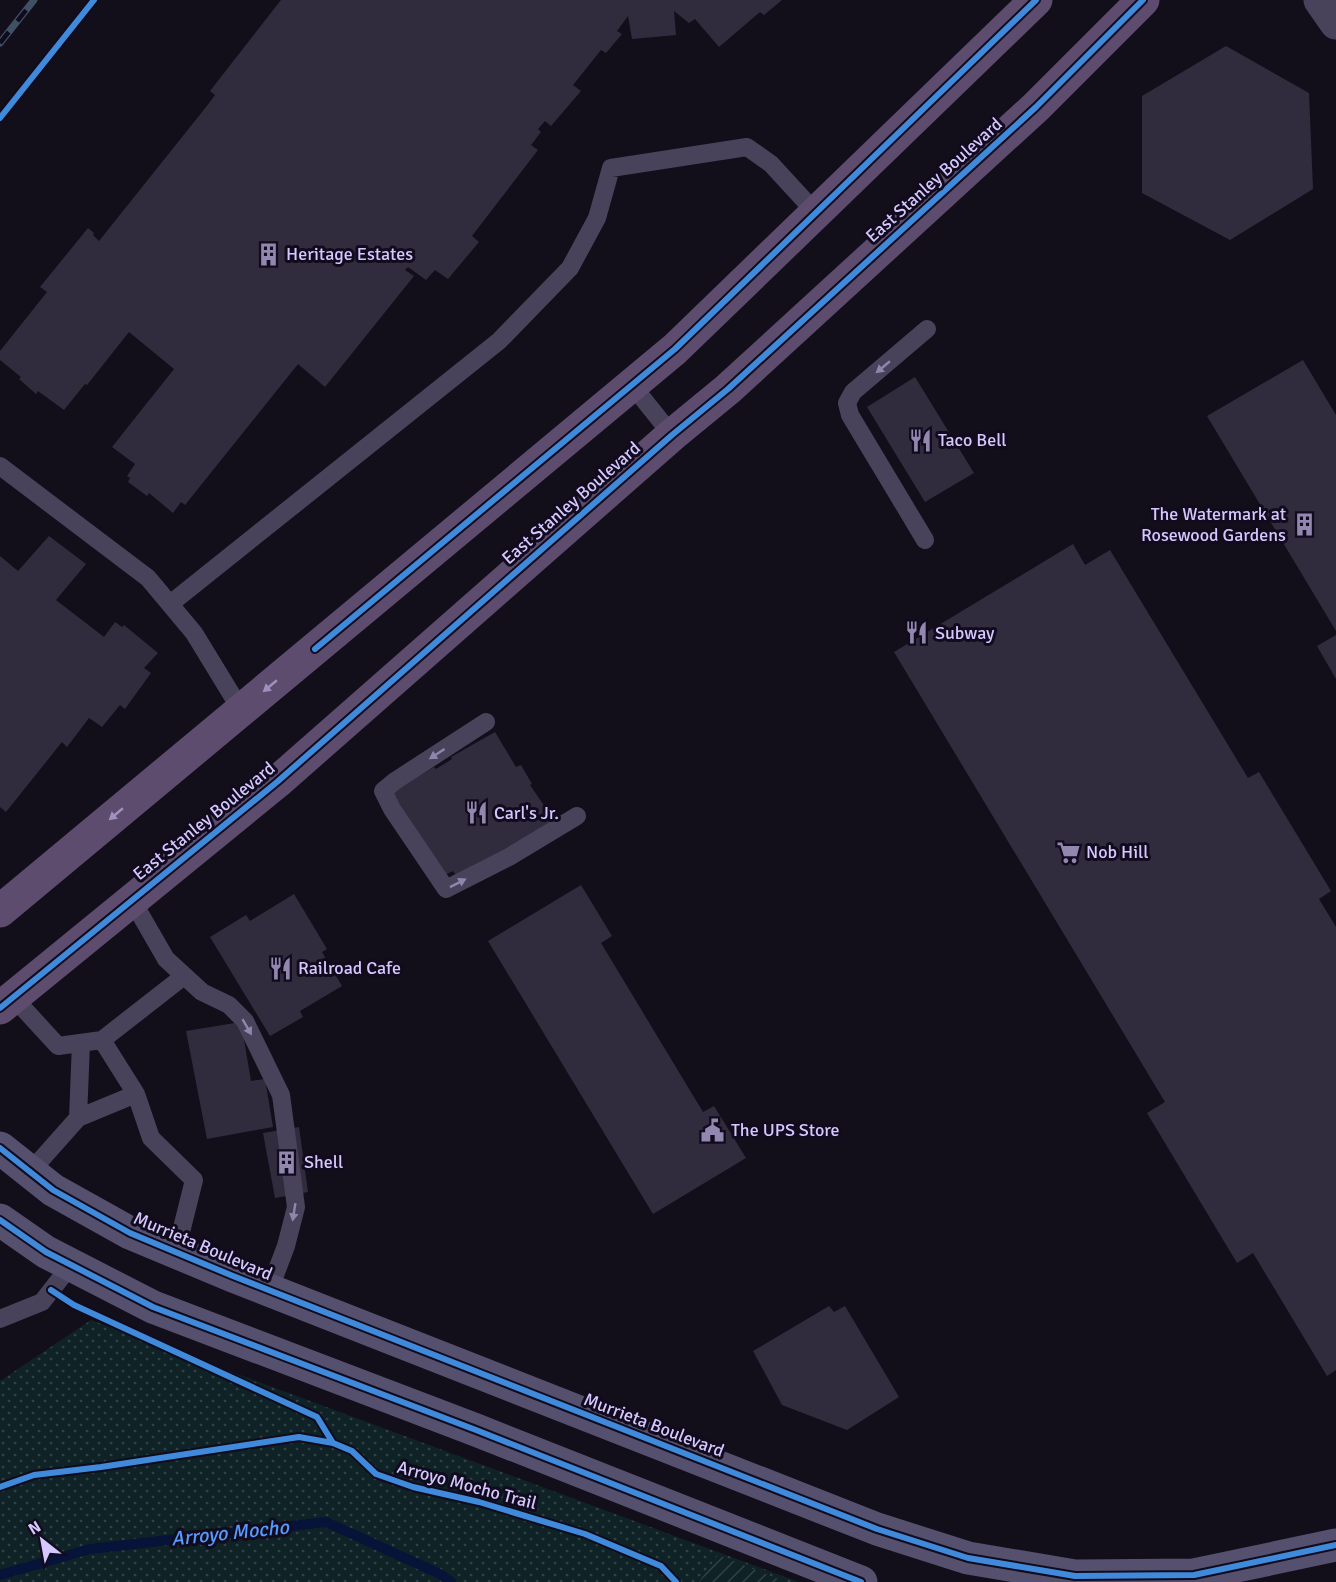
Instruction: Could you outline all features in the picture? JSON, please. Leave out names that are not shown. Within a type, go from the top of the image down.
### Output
[{"type":"main road","points":[[0,911],[675,349],[1036,0]]},
{"type":"main road","name":"East Stanley Boulevard","points":[[7,1002],[277,782],[736,381],[1036,107],[1143,0]]},
{"type":"main road","name":"Murrieta Boulevard","points":[[0,1148],[53,1190],[130,1233],[269,1291],[877,1529],[968,1558],[1075,1576],[1194,1575],[1336,1545]]},
{"type":"main road","points":[[0,1220],[46,1252],[153,1307],[861,1582]]},
{"type":"street","points":[[1320,0],[1336,23]]},
{"type":"lane","points":[[170,604],[499,341],[570,268],[597,218],[611,168],[747,147],[771,164],[816,213]]},
{"type":"lane","points":[[925,540],[850,415],[847,403],[853,392],[927,329]]},
{"type":"lane","points":[[632,385],[672,435]]},
{"type":"lane","points":[[0,466],[148,578],[194,633],[241,710]]},
{"type":"lane","points":[[486,722],[383,791],[392,809],[446,889],[509,857],[577,816]]},
{"type":"lane","points":[[132,900],[166,959],[202,992],[229,1005],[245,1021],[281,1095],[296,1208],[286,1246],[269,1291]]},
{"type":"lane","points":[[7,1002],[58,1046],[102,1040],[184,976]]},
{"type":"lane","points":[[102,1040],[136,1094],[151,1138],[194,1180],[176,1252]]},
{"type":"lane","points":[[78,1118],[81,1042]]},
{"type":"lane","points":[[30,1172],[78,1118],[136,1094]]},
{"type":"lane","points":[[0,1319],[42,1302],[71,1265]]},
{"type":"green space","points":[[91,1320],[799,1582],[0,1582],[0,1381]]},
{"type":"green space","points":[[718,1555],[786,1582],[699,1582]]},
{"type":"building","name":"Heritage Estates","points":[[281,0],[782,0],[764,15],[760,12],[719,47],[695,19],[689,23],[674,11],[676,35],[632,39],[628,16],[617,31],[622,34],[606,53],[601,50],[573,85],[581,91],[551,126],[545,121],[538,129],[541,132],[531,145],[538,150],[472,236],[479,242],[448,279],[435,270],[426,280],[408,267],[405,270],[414,276],[325,387],[298,364],[185,505],[181,502],[173,513],[149,493],[147,496],[128,482],[130,478],[127,476],[135,464],[112,447],[174,369],[129,332],[64,410],[38,391],[36,394],[19,379],[21,377],[0,360],[0,351],[47,292],[40,287],[88,228],[99,241],[206,107],[215,95],[210,91]]},
{"type":"building","points":[[1226,46],[1309,93],[1313,189],[1230,240],[1142,193],[1142,96]]},
{"type":"building","name":"The Watermark at Rosewood Gardens","points":[[1303,360],[1336,415],[1336,631],[1207,416]]},
{"type":"building","name":"Taco Bell","points":[[915,377],[974,473],[925,502],[867,407]]},
{"type":"building","points":[[49,536],[86,564],[56,600],[104,637],[115,622],[122,627],[124,625],[158,653],[144,668],[151,673],[125,709],[120,705],[102,727],[89,718],[67,747],[62,742],[6,812],[0,807],[0,556],[18,571]]},
{"type":"building","points":[[1073,544],[1085,565],[1110,550],[1248,778],[1259,772],[1331,891],[1319,899],[1336,927],[1336,1370],[1327,1376],[1253,1253],[1237,1263],[1147,1113],[1165,1102],[894,652]]},
{"type":"building","points":[[1336,635],[1336,679],[1317,646]]},
{"type":"building","name":"Carl's Jr.","points":[[495,732],[516,767],[521,765],[532,784],[530,785],[556,823],[459,881],[453,871],[441,877],[391,792],[434,767],[436,769],[452,759],[451,757]]},
{"type":"building","points":[[581,885],[612,936],[601,943],[703,1112],[714,1106],[746,1158],[653,1214],[488,941]]},
{"type":"building","points":[[294,894],[327,949],[322,952],[342,986],[300,1011],[303,1017],[270,1036],[210,937],[246,915],[250,921]]},
{"type":"building","name":"Shell","points":[[241,1022],[251,1081],[265,1079],[273,1127],[207,1139],[186,1031]]},
{"type":"building","name":"Shell","points":[[299,1127],[308,1192],[275,1198],[263,1133]]},
{"type":"building","points":[[829,1306],[834,1312],[845,1306],[899,1397],[847,1430],[782,1405],[753,1351]]},
{"type":"waterway","name":"Arroyo Mocho","points":[[0,1575],[90,1549],[326,1522],[440,1574],[451,1582]]},
{"type":"railway","points":[[0,43],[34,0]]},
{"type":"cycle path","points":[[0,118],[94,0]]},
{"type":"cycle path","points":[[315,649],[675,349],[1036,0]]},
{"type":"cycle path","points":[[0,1008],[277,782],[672,435],[728,389],[1036,107],[1143,0]]},
{"type":"cycle path","points":[[0,1148],[53,1190],[130,1233],[233,1276],[877,1529],[968,1558],[1075,1576],[1194,1575],[1336,1545]]},
{"type":"cycle path","points":[[0,1220],[46,1252],[153,1307],[476,1430],[861,1582]]},
{"type":"cycle path","points":[[51,1290],[74,1305],[317,1417],[333,1443]]},
{"type":"cycle path","name":"Arroyo Mocho Trail","points":[[0,1487],[34,1475],[299,1437],[333,1443],[352,1451],[376,1474],[413,1487],[479,1502],[585,1534],[661,1566],[676,1582]]},
{"type":"place","name":"Heritage Estates","points":[[268,254]]},
{"type":"place","name":"Taco Bell","points":[[920,440]]},
{"type":"place","name":"The Watermark at Rosewood Gardens","points":[[1304,524]]},
{"type":"place","name":"Subway","points":[[917,633]]},
{"type":"place","name":"Carl's Jr.","points":[[476,813]]},
{"type":"place","name":"Nob Hill","points":[[1068,852]]},
{"type":"place","name":"Railroad Cafe","points":[[280,968]]},
{"type":"place","name":"The UPS Store","points":[[713,1130]]},
{"type":"place","name":"Shell","points":[[286,1162]]}]
